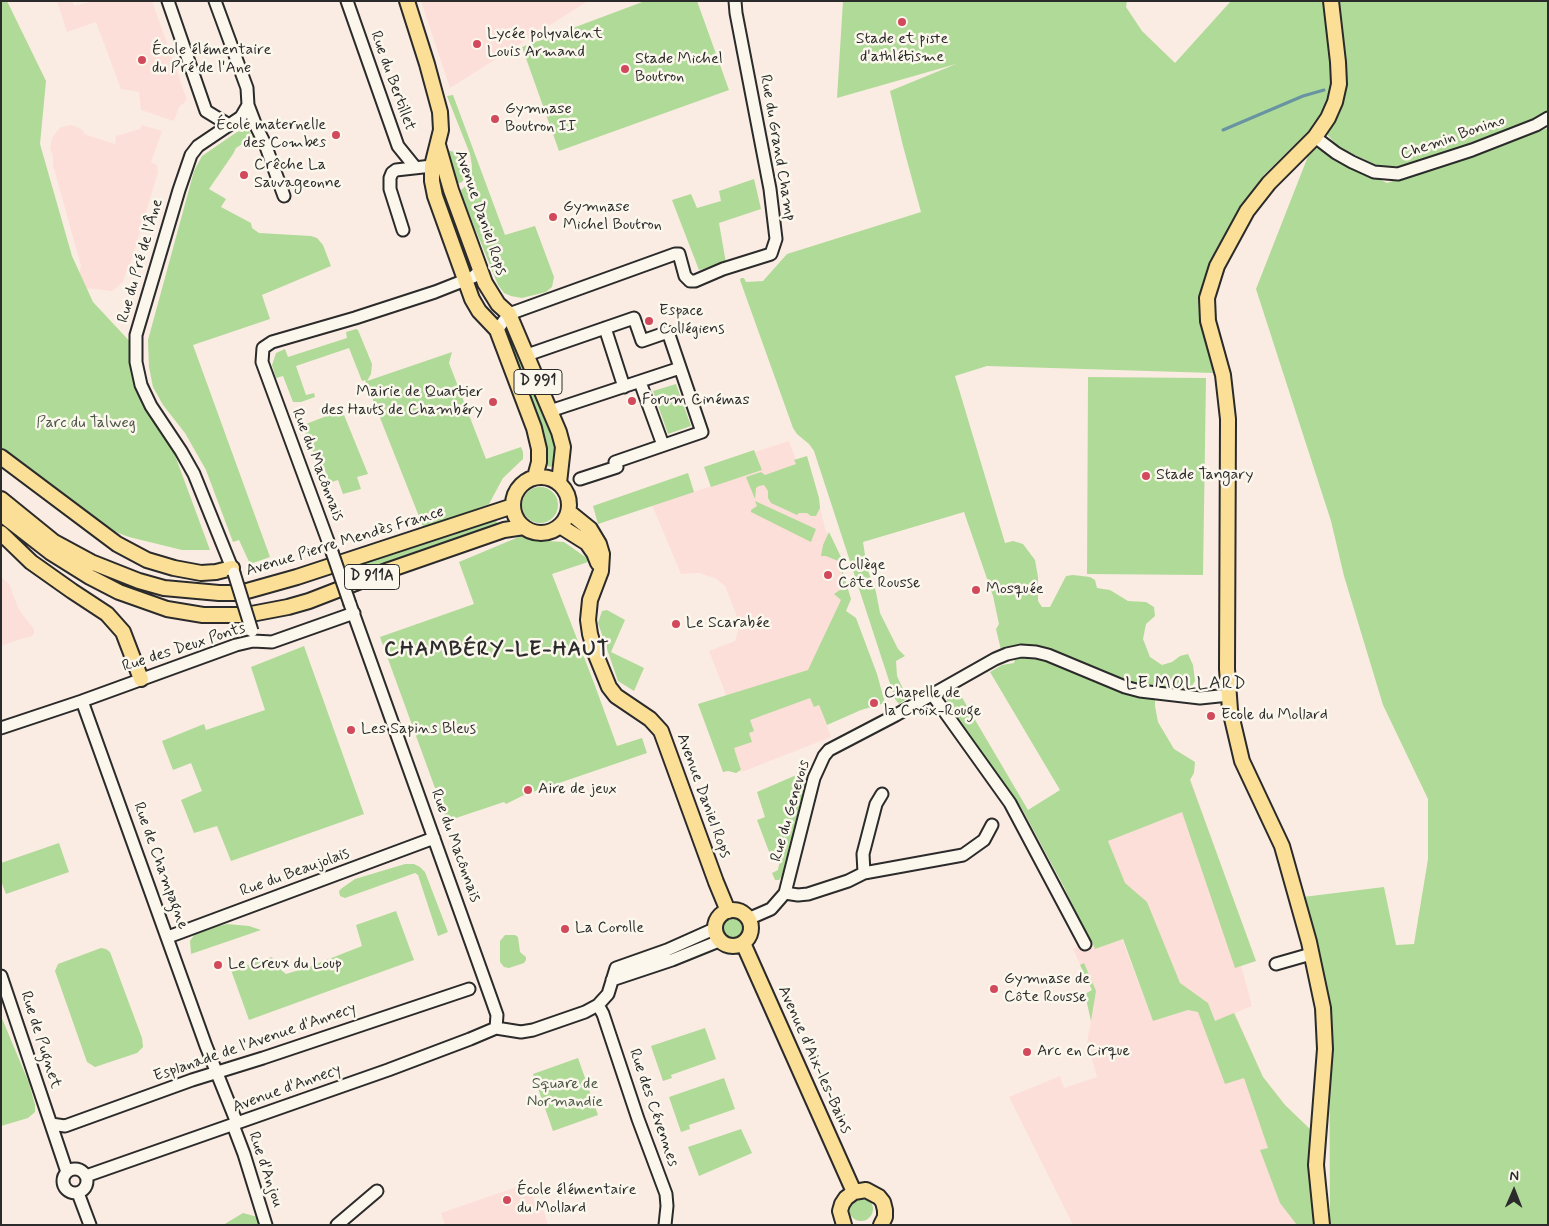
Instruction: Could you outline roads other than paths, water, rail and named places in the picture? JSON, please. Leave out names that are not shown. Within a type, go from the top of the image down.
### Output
[{"type":"main road","name":"Avenue Daniel Rops","points":[[407,1],[440,112],[441,130],[432,166],[435,196],[465,280],[479,311],[497,330],[534,428],[539,448],[539,462],[535,477]]},
{"type":"main road","points":[[1322,1225],[1316,1165],[1325,1048],[1323,1008],[1310,942],[1282,846],[1242,761],[1230,710],[1228,418],[1223,375],[1208,321],[1207,298],[1217,266],[1246,211],[1269,183],[1315,137],[1328,118],[1335,102],[1339,84],[1331,1]]},
{"type":"main road","name":"Avenue Daniel Rops","points":[[438,145],[450,190],[488,290],[498,304],[509,314],[559,432],[563,448],[559,483]]},
{"type":"main road","points":[[1,457],[117,544],[147,560],[201,573],[233,570]]},
{"type":"main road","points":[[535,477],[552,479],[559,483],[569,498],[568,512],[565,520],[560,526],[542,533],[532,532],[524,527],[514,514],[513,506],[516,491],[521,485],[535,477]]},
{"type":"main road","name":"Avenue Pierre Mendès France","points":[[1,499],[54,542],[91,562],[164,588],[189,592],[219,593],[240,593],[297,577],[513,506]]},
{"type":"main road","name":"Avenue Daniel Rops","points":[[568,512],[590,529],[599,544],[603,557],[601,571],[590,600],[588,620],[596,655],[609,687],[616,696],[650,719],[661,731],[728,911]]},
{"type":"main road","name":"D 911A","points":[[1,514],[50,552],[90,578],[119,592],[167,609],[203,615],[246,615],[288,607],[504,530],[524,527]]},
{"type":"main road","points":[[560,526],[587,543],[594,553],[601,571]]},
{"type":"main road","points":[[1,533],[31,562],[107,614],[124,632],[142,679]]},
{"type":"main road","points":[[728,911],[740,912],[748,919],[751,930],[750,936],[743,944],[730,946],[717,935],[718,918],[728,911]]},
{"type":"main road","name":"Avenue d'Aix-les-Bains","points":[[743,944],[854,1192]]},
{"type":"main road","points":[[843,1224],[840,1211],[846,1198],[854,1192],[866,1190],[879,1196],[885,1210],[882,1224]]},
{"type":"street","points":[[168,1],[206,111],[229,125]]},
{"type":"street","points":[[215,1],[247,88],[248,104],[284,196]]},
{"type":"street","name":"Rue du Bertillet","points":[[347,1],[398,146],[415,167]]},
{"type":"street","name":"Rue du Grand Champ","points":[[509,314],[675,254],[679,254],[685,276],[690,281],[695,281],[724,269],[771,254],[776,239],[770,189],[736,13],[736,1]]},
{"type":"street","name":"Rue du Pré de l'Âne","points":[[248,104],[241,117],[198,146],[191,155],[136,335],[136,362],[141,385],[151,406],[194,474],[233,570],[253,636]]},
{"type":"street","name":"Chemin Bonino","points":[[1315,137],[1336,153],[1374,172],[1398,174],[1472,150],[1536,125],[1548,118]]},
{"type":"street","points":[[403,230],[390,189],[392,173],[396,170],[432,166]]},
{"type":"street","points":[[465,280],[473,277],[480,271]]},
{"type":"street","name":"Rue du Macônnais","points":[[465,280],[435,292],[355,318],[272,342],[264,348],[262,362],[488,989],[497,1015],[496,1028]]},
{"type":"street","points":[[497,330],[509,314]]},
{"type":"street","points":[[527,355],[634,318],[642,341],[668,332],[702,432],[615,462],[617,467],[580,479]]},
{"type":"street","points":[[605,328],[624,387]]},
{"type":"street","points":[[550,411],[680,368]]},
{"type":"street","points":[[640,382],[663,445]]},
{"type":"street","name":"Rue des Deux Ponts","points":[[82,701],[236,645],[253,636],[272,642],[352,608]]},
{"type":"street","name":"Rue du Genevois","points":[[785,893],[814,778],[824,756],[836,745],[896,715],[995,659],[1021,651],[1036,652],[1048,655],[1116,684],[1140,691],[1200,698],[1229,695]]},
{"type":"street","points":[[932,694],[1010,803],[1084,944]]},
{"type":"street","points":[[1,728],[82,701]]},
{"type":"street","name":"Rue de Champagne","points":[[82,701],[235,1124]]},
{"type":"street","points":[[864,873],[862,854],[876,804],[882,794]]},
{"type":"street","points":[[748,919],[771,909],[785,893],[808,894],[848,881],[864,873],[963,855],[984,840],[992,825]]},
{"type":"street","name":"Rue du Beaujolais","points":[[168,937],[434,838]]},
{"type":"street","points":[[496,1028],[521,1032],[533,1030],[585,1012],[598,1005],[608,994],[612,980],[672,960],[717,935]]},
{"type":"street","points":[[1276,964],[1311,954]]},
{"type":"street","name":"Rue de Pugnet","points":[[1,976],[49,1120]]},
{"type":"street","name":"Esplanade de l'Avenue d'Annecy","points":[[49,1120],[65,1126],[217,1072],[469,989]]},
{"type":"street","name":"Rue des Cévennes","points":[[598,1005],[603,1014],[638,1120],[666,1194],[666,1225]]},
{"type":"street","name":"Avenue d'Annecy","points":[[86,1176],[388,1070],[496,1028]]},
{"type":"street","points":[[49,1120],[67,1172]]},
{"type":"street","name":"Rue d'Anjou","points":[[235,1124],[266,1225]]},
{"type":"street","points":[[78,1169],[86,1176],[86,1186],[78,1193],[70,1192],[64,1186],[63,1178],[67,1172],[78,1169]]},
{"type":"street","points":[[337,1225],[377,1191]]},
{"type":"street","points":[[78,1193],[90,1225]]},
{"type":"waterway","points":[[1223,130],[1303,96],[1324,90]]},
{"type":"place","name":"Stade et piste d'athlétisme","points":[[902,22]]},
{"type":"place","name":"Lycée polyvalent Louis Armand","points":[[477,44]]},
{"type":"place","name":"École élémentaire du Pré de l'Ane","points":[[142,60]]},
{"type":"place","name":"Stade Michel Boutron","points":[[625,69]]},
{"type":"place","name":"Gymnase Boutron II","points":[[495,119]]},
{"type":"place","name":"École maternelle des Combes","points":[[336,135]]},
{"type":"place","name":"Crêche La Sauvageonne","points":[[244,175]]},
{"type":"place","name":"Gymnase Michel Boutron","points":[[553,217]]},
{"type":"place","name":"Espace Collégiens","points":[[649,321]]},
{"type":"place","name":"Forum Cinémas","points":[[632,401]]},
{"type":"place","name":"Mairie de Quartier des Hauts de Chambéry","points":[[493,402]]},
{"type":"place","name":"Stade Tangary","points":[[1146,476]]},
{"type":"place","name":"Collège Côte Rousse","points":[[828,575]]},
{"type":"place","name":"Mosquée","points":[[976,590]]},
{"type":"place","name":"Le Scarabée","points":[[676,624]]},
{"type":"place","name":"Chapelle de la Croix-Rouge","points":[[874,703]]},
{"type":"place","name":"Ecole du Mollard","points":[[1211,716]]},
{"type":"place","name":"Les Sapins Bleus","points":[[351,730]]},
{"type":"place","name":"Aire de jeux","points":[[528,790]]},
{"type":"place","name":"La Corolle","points":[[565,929]]},
{"type":"place","name":"Le Creux du Loup","points":[[218,965]]},
{"type":"place","name":"Gymnase de Côte Rousse","points":[[994,989]]},
{"type":"place","name":"Arc en Cirque","points":[[1027,1052]]},
{"type":"place","name":"École élémentaire du Mollard","points":[[507,1200]]},
{"type":"district","name":"CHAMBÉRY-LE-HAUT","points":[[497,651]]},
{"type":"district","name":"LE MOLLARD","points":[[1186,684]]},
{"type":"park label","name":"Parc du Talweg","points":[[86,424]]},
{"type":"park label","name":"Square de Normandie","points":[[565,1094]]}]
